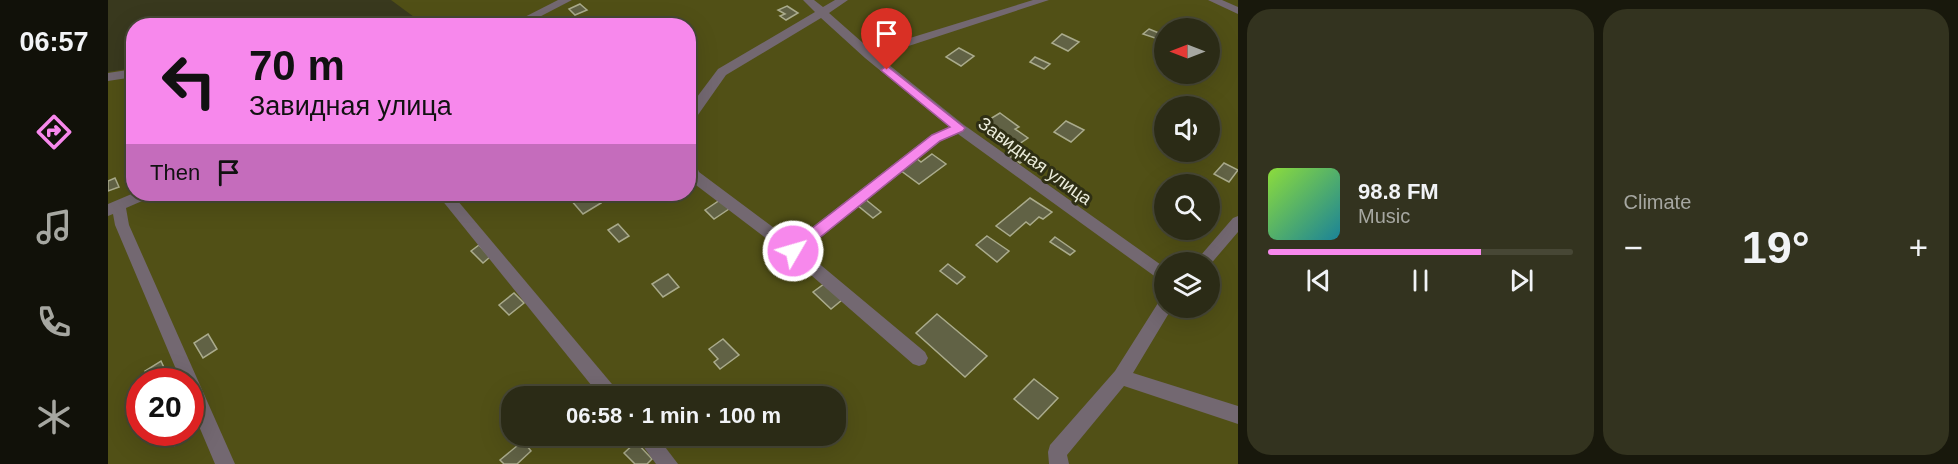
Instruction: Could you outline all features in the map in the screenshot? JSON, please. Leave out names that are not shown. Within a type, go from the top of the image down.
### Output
[{"type":"lane","points":[[529,18],[567,0]]},
{"type":"lane","name":"Завидная улица","points":[[808,0],[869,55],[959,128],[1154,269]]},
{"type":"lane","points":[[696,108],[722,72],[843,0]]},
{"type":"lane","points":[[869,55],[1044,0]]},
{"type":"lane","points":[[1213,0],[1238,11]]},
{"type":"lane","points":[[108,77],[126,74]]},
{"type":"lane","points":[[793,251],[936,138],[959,128]]},
{"type":"lane","points":[[696,177],[793,251],[919,358]]},
{"type":"lane","points":[[128,201],[113,208],[184,368]]},
{"type":"lane","points":[[450,201],[603,386]]},
{"type":"lane","points":[[1212,252],[1238,222]]},
{"type":"lane","points":[[1059,464],[1057,452],[1121,377],[1158,318]]},
{"type":"lane","points":[[1121,377],[1238,415]]},
{"type":"lane","points":[[204,415],[225,464]]},
{"type":"lane","points":[[653,446],[668,464]]},
{"type":"shaded area","points":[[391,0],[1238,0],[1238,464],[108,464],[108,72],[126,69],[126,201],[696,201],[696,18],[415,18]]},
{"type":"building","points":[[580,4],[587,10],[575,15],[569,9]]},
{"type":"building","points":[[787,6],[798,13],[786,20],[780,16],[785,14],[778,10]]},
{"type":"building","points":[[1149,29],[1154,31],[1154,38],[1143,34]]},
{"type":"building","points":[[1062,34],[1079,42],[1068,51],[1052,43]]},
{"type":"building","points":[[959,48],[974,56],[961,66],[946,57]]},
{"type":"building","points":[[1035,57],[1050,64],[1044,69],[1030,62]]},
{"type":"building","points":[[1000,113],[1019,127],[1015,129],[1028,138],[1009,151],[991,138],[999,132],[985,122]]},
{"type":"building","points":[[1066,121],[1084,130],[1071,142],[1054,132]]},
{"type":"building","points":[[1020,149],[1030,157],[1020,163],[1009,156]]},
{"type":"building","points":[[932,154],[946,164],[919,184],[900,170],[916,158],[921,162]]},
{"type":"building","points":[[1224,163],[1238,170],[1229,182],[1220,177],[1220,174],[1214,174]]},
{"type":"building","points":[[115,178],[119,187],[108,191],[108,181]]},
{"type":"building","points":[[1066,178],[1077,188],[1067,193],[1055,184]]},
{"type":"building","points":[[1030,198],[1052,212],[1043,219],[1039,217],[1030,225],[1026,222],[1010,236],[996,226]]},
{"type":"building","points":[[865,199],[881,212],[873,218],[857,205]]},
{"type":"building","points":[[720,200],[729,209],[714,219],[705,210]]},
{"type":"building","points":[[572,201],[599,201],[601,203],[583,214]]},
{"type":"building","points":[[618,224],[629,236],[619,242],[608,230]]},
{"type":"building","points":[[987,236],[1009,251],[997,262],[976,245]]},
{"type":"building","points":[[1055,237],[1075,251],[1070,255],[1050,242]]},
{"type":"building","points":[[479,245],[490,257],[483,263],[471,251]]},
{"type":"building","points":[[793,258],[803,267],[795,272],[786,263]]},
{"type":"building","points":[[948,264],[965,277],[957,284],[940,271]]},
{"type":"building","points":[[668,274],[679,287],[663,297],[652,284]]},
{"type":"building","points":[[824,284],[842,300],[831,309],[813,292]]},
{"type":"building","points":[[514,293],[524,303],[509,315],[499,305]]},
{"type":"building","points":[[937,314],[987,356],[965,377],[916,333]]},
{"type":"building","points":[[208,334],[217,349],[203,358],[194,343]]},
{"type":"building","points":[[723,339],[739,355],[720,369],[714,362],[718,359],[709,349]]},
{"type":"building","points":[[161,361],[164,368],[150,368]]},
{"type":"building","points":[[1034,379],[1058,398],[1038,419],[1014,399]]},
{"type":"building","points":[[517,446],[527,446],[531,451],[517,464],[504,464],[500,460]]},
{"type":"building","points":[[632,446],[640,446],[652,459],[647,464],[635,464],[624,453]]},
{"type":"route","points":[[793,251],[936,138],[959,128],[887,70]]}]
